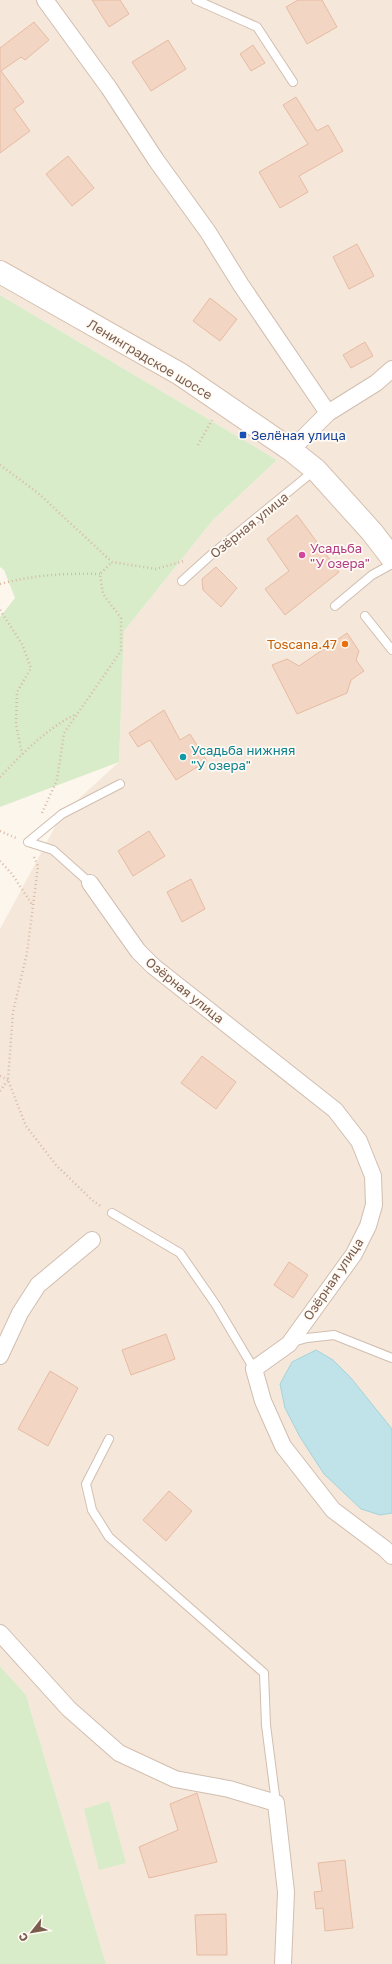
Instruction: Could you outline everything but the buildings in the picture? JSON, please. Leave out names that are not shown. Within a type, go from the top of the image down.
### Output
[{"type":"main road","name":"Ленинградское шоссе","points":[[0,272],[180,374],[291,450],[316,470],[372,532],[392,558]]},
{"type":"street","points":[[45,0],[109,88],[156,160],[208,232],[241,285],[328,413]]},
{"type":"street","points":[[291,450],[328,413],[376,383],[392,369]]},
{"type":"street","name":"Озёрная улица","points":[[90,883],[138,951],[153,966],[336,1110],[359,1141],[373,1176],[374,1206],[368,1226],[354,1254],[289,1344],[254,1369]]},
{"type":"street","points":[[0,1356],[20,1313],[38,1284],[92,1240]]},
{"type":"street","points":[[254,1369],[263,1400],[283,1446],[333,1510],[385,1549],[392,1556]]},
{"type":"street","points":[[0,1633],[69,1709],[119,1753],[176,1779],[229,1789],[276,1803],[286,1892],[283,1964]]},
{"type":"lane","points":[[196,0],[257,27],[293,82]]},
{"type":"lane","name":"Озёрная улица","points":[[182,581],[212,554],[316,470]]},
{"type":"lane","points":[[335,606],[372,575],[392,564]]},
{"type":"lane","points":[[365,616],[392,650]]},
{"type":"lane","points":[[28,842],[62,814],[120,784]]},
{"type":"lane","points":[[28,842],[54,850],[90,883]]},
{"type":"lane","points":[[112,1213],[180,1253],[216,1305],[254,1369]]},
{"type":"lane","points":[[289,1344],[307,1338],[334,1334],[392,1358]]},
{"type":"lane","points":[[109,1439],[86,1484],[92,1510],[109,1538],[264,1673],[266,1725],[276,1803]]},
{"type":"path","points":[[198,445],[222,402]]},
{"type":"path","points":[[0,465],[38,493],[112,562],[156,569],[212,554]]},
{"type":"path","points":[[0,584],[22,578],[65,573],[100,574],[112,562]]},
{"type":"path","points":[[41,814],[57,780],[64,733],[76,713],[121,651],[121,618],[104,594],[100,574]]},
{"type":"path","points":[[0,610],[22,644],[31,668],[17,692],[16,724],[22,754]]},
{"type":"path","points":[[0,777],[22,754],[56,724],[76,713]]},
{"type":"path","points":[[0,831],[28,842],[38,866],[27,953],[13,1012],[8,1080],[26,1126],[56,1165],[92,1200],[112,1213]]},
{"type":"path","points":[[0,861],[12,874],[32,906]]},
{"type":"path","points":[[0,1076],[8,1080]]},
{"type":"path","points":[[0,1090],[8,1080]]},
{"type":"shaded area","points":[[0,0],[392,0],[392,1964],[106,1964],[26,1695],[0,1666],[0,929],[62,814],[119,762],[124,631],[213,520],[277,460],[0,295]]},
{"type":"green space","points":[[0,295],[277,460],[213,520],[124,631],[119,762],[0,807],[0,617],[15,598],[4,570],[0,567]]},
{"type":"green space","points":[[0,1666],[26,1695],[106,1964],[0,1964]]},
{"type":"green space","points":[[109,1801],[126,1863],[99,1870],[84,1809]]},
{"type":"water","points":[[316,1350],[333,1360],[351,1378],[392,1429],[392,1513],[380,1515],[361,1509],[324,1474],[300,1437],[285,1408],[280,1384],[292,1362]]},
{"type":"place","name":"Зелёная улица","points":[[243,435]]},
{"type":"place","name":"Усадьба \"У озера\"","points":[[302,555]]},
{"type":"place","name":"Toscana.47","points":[[345,644]]},
{"type":"place","name":"Усадьба нижняя \"У озера\"","points":[[183,757]]}]
